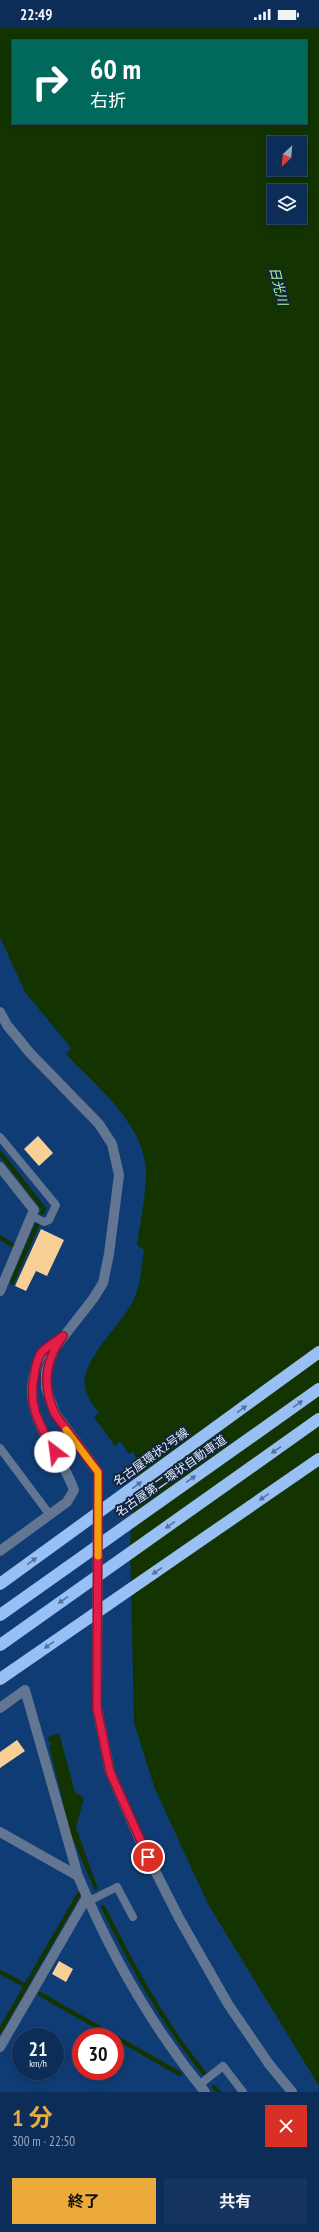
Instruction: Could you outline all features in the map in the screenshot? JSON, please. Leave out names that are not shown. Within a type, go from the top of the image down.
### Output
[{"type":"highway","name":"名古屋環状2号線","points":[[0,1584],[319,1352]]},
{"type":"highway","name":"名古屋第二環状自動車道","points":[[0,1615],[319,1389]]},
{"type":"highway","points":[[0,1645],[319,1419]]},
{"type":"highway","points":[[0,1679],[319,1459]]},
{"type":"street","points":[[0,1012],[7,1025],[30,1053],[99,1124],[112,1144],[117,1159],[119,1174],[109,1254],[103,1283],[93,1299],[63,1336],[52,1355],[46,1372],[46,1388],[55,1414],[98,1472],[97,1708],[110,1772],[142,1845],[179,1918],[228,2004],[269,2064],[292,2092]]},
{"type":"street","points":[[0,1167],[34,1210],[0,1291]]},
{"type":"street","points":[[0,1551],[67,1502],[74,1490],[70,1479],[39,1424],[32,1406],[32,1388],[35,1369],[41,1353],[63,1336]]},
{"type":"street","points":[[0,1708],[25,1690],[78,1876],[88,1899],[116,1957],[170,2047],[202,2088]]},
{"type":"street","points":[[0,1832],[78,1876]]},
{"type":"street","points":[[0,2047],[88,1899]]},
{"type":"lane","points":[[0,1137],[56,1205],[49,1220],[44,1222],[32,1216]]},
{"type":"lane","points":[[0,1448],[50,1515]]},
{"type":"lane","points":[[88,1899],[117,1887],[132,1917]]},
{"type":"lane","points":[[202,2088],[223,2066],[243,2092]]},
{"type":"water","name":"日光川","points":[[0,28],[319,28],[319,2086],[208,1904],[155,1789],[134,1723],[130,1544],[136,1458],[133,1451],[129,1454],[120,1441],[115,1446],[94,1417],[99,1413],[88,1396],[84,1382],[88,1367],[93,1357],[121,1320],[133,1301],[138,1289],[144,1250],[137,1245],[146,1169],[143,1152],[127,1121],[104,1092],[66,1054],[71,1048],[25,992],[0,937]]},
{"type":"water","points":[[59,1733],[75,1792],[84,1798],[76,1827],[98,1889],[95,1891],[71,1835],[49,1745],[52,1745],[47,1738]]},
{"type":"building","points":[[38,1136],[53,1153],[39,1166],[24,1149]]},
{"type":"building","points":[[41,1229],[64,1240],[47,1276],[36,1271],[26,1291],[15,1286]]},
{"type":"building","points":[[17,1740],[25,1751],[0,1768],[0,1752]]},
{"type":"building","points":[[59,1961],[73,1969],[66,1982],[52,1974]]},
{"type":"waterway","points":[[0,1153],[44,1209],[42,1213]]},
{"type":"waterway","points":[[12,1282],[37,1225]]},
{"type":"waterway","points":[[0,1237],[12,1245]]},
{"type":"waterway","points":[[0,2031],[79,1894]]},
{"type":"waterway","points":[[103,1907],[149,1993],[175,2034],[204,2073]]},
{"type":"waterway","points":[[0,1972],[26,1986]]},
{"type":"waterway","points":[[40,1994],[99,2028]]},
{"type":"waterway","points":[[124,2042],[180,2074]]},
{"type":"waterway","points":[[214,2087],[219,2092]]},
{"type":"slow traffic","points":[[66,1430],[98,1472],[98,1556]]},
{"type":"route","points":[[55,1452],[39,1424],[32,1406],[32,1388],[35,1369],[41,1353],[63,1336],[54,1349],[46,1372],[46,1388],[55,1414],[98,1472],[97,1708],[110,1772],[148,1857]]}]
